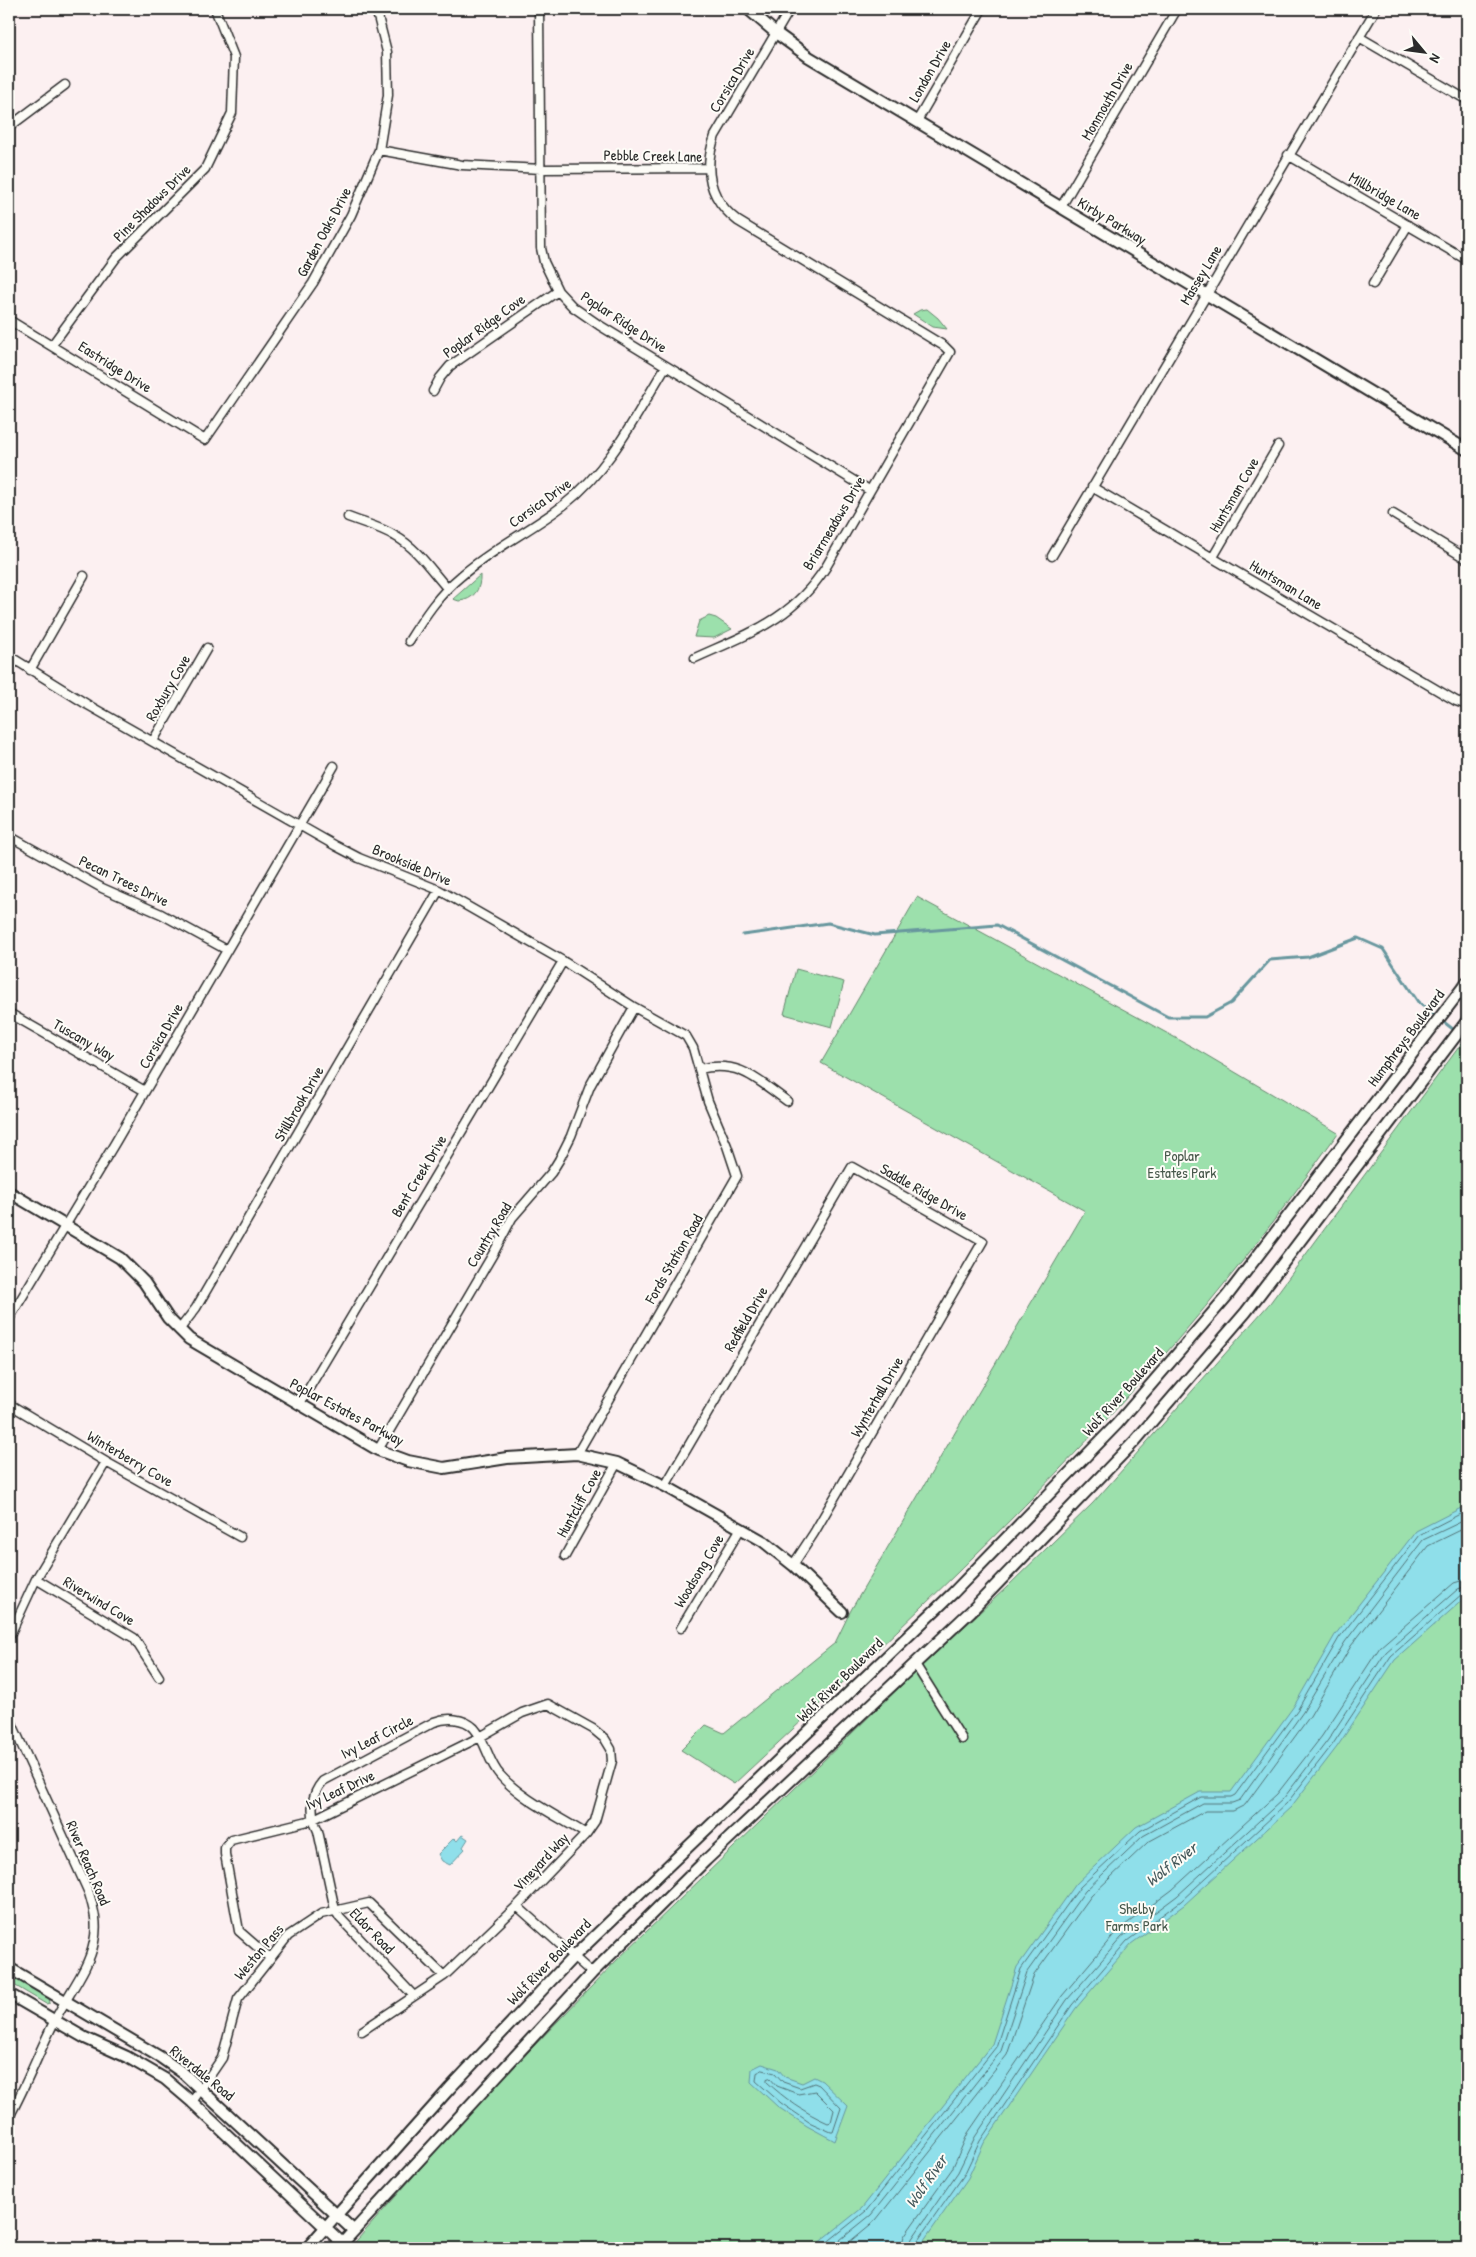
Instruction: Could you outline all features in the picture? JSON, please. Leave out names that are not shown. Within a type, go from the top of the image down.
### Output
[{"type":"main road","name":"Kirby Parkway","points":[[748,9],[776,33],[809,57],[1467,450]]},
{"type":"main road","name":"Humphreys Boulevard","points":[[1369,1112],[1464,986]]},
{"type":"main road","points":[[340,2246],[592,1973],[706,1860],[971,1611],[1135,1441],[1246,1312],[1467,1021]]},
{"type":"main road","name":"Wolf River Boulevard","points":[[307,2248],[450,2088],[573,1957],[946,1599],[1117,1424],[1227,1296],[1369,1112]]},
{"type":"main road","name":"Poplar Estates Parkway","points":[[9,1192],[107,1248],[132,1267],[179,1330],[197,1344],[378,1450],[408,1461],[444,1468],[507,1458],[577,1454],[617,1462],[665,1486],[763,1541],[793,1565],[842,1612]]},
{"type":"main road","name":"Riverdale Road","points":[[9,1968],[160,2057],[202,2090],[353,2230]]},
{"type":"main road","name":"Riverdale Road","points":[[9,1994],[85,2038],[127,2056],[164,2079],[192,2102],[324,2227],[340,2246]]},
{"type":"street","name":"Pine Shadows Drive","points":[[52,345],[116,258],[205,169],[232,113],[234,57],[215,9]]},
{"type":"street","name":"Garden Oaks Drive","points":[[205,440],[313,283],[352,214],[379,150],[388,95],[388,78],[387,52],[376,9]]},
{"type":"street","name":"Poplar Ridge Drive","points":[[539,9],[542,169],[541,248],[544,262],[558,291],[587,317],[869,490]]},
{"type":"street","name":"Corsica Drive","points":[[708,168],[710,149],[715,136],[790,9]]},
{"type":"street","name":"London Drive","points":[[917,121],[982,9]]},
{"type":"street","name":"Monmouth Drive","points":[[1061,207],[1177,9]]},
{"type":"street","name":"Massey Lane","points":[[1052,556],[1376,9]]},
{"type":"street","points":[[1359,37],[1467,100]]},
{"type":"street","points":[[9,127],[65,85]]},
{"type":"street","name":"Pebble Creek Lane","points":[[379,150],[462,165],[542,169],[708,168],[716,195],[729,214],[944,346],[950,352]]},
{"type":"street","name":"Millbridge Lane","points":[[1288,155],[1467,260]]},
{"type":"street","points":[[1373,284],[1408,225]]},
{"type":"street","name":"Poplar Ridge Cove","points":[[434,391],[440,378],[450,366],[558,291]]},
{"type":"street","name":"Eastridge Drive","points":[[9,320],[205,440]]},
{"type":"street","name":"Briarmeadows Drive","points":[[695,658],[768,625],[799,601],[822,572],[950,352]]},
{"type":"street","name":"Corsica Drive","points":[[409,641],[428,611],[448,588],[477,564],[564,505],[594,477],[618,446],[666,366]]},
{"type":"street","name":"Huntsman Cove","points":[[1213,557],[1278,446]]},
{"type":"street","name":"Huntsman Lane","points":[[1092,487],[1467,706]]},
{"type":"street","points":[[1393,514],[1467,559]]},
{"type":"street","points":[[348,517],[384,530],[404,541],[422,558],[448,588]]},
{"type":"street","points":[[30,670],[84,576]]},
{"type":"street","name":"Roxbury Cove","points":[[153,741],[207,648]]},
{"type":"street","name":"Brookside Drive","points":[[9,656],[300,826],[359,858],[439,890],[563,961],[634,1007],[686,1036],[693,1048],[699,1068]]},
{"type":"street","name":"Corsica Drive","points":[[9,1319],[145,1091],[334,766]]},
{"type":"street","name":"Pecan Trees Drive","points":[[9,836],[102,888],[162,914],[227,950]]},
{"type":"street","name":"Stillbrook Drive","points":[[179,1330],[196,1308],[439,890]]},
{"type":"street","name":"Bent Creek Drive","points":[[299,1405],[563,961]]},
{"type":"street","name":"Country Road","points":[[378,1450],[493,1254],[512,1218],[555,1167],[571,1136],[590,1086],[634,1007]]},
{"type":"street","name":"Tuscany Way","points":[[9,1013],[145,1091]]},
{"type":"street","points":[[699,1068],[720,1065],[734,1067],[759,1081],[787,1101]]},
{"type":"street","name":"Fords Station Road","points":[[577,1454],[737,1176],[728,1146],[708,1101],[699,1068]]},
{"type":"street","name":"Saddle Ridge Drive","points":[[852,1167],[983,1241]]},
{"type":"street","name":"Redfield Drive","points":[[665,1486],[852,1167]]},
{"type":"street","name":"Wynterhall Drive","points":[[793,1565],[814,1533],[983,1241]]},
{"type":"street","name":"Winterberry Cove","points":[[9,1404],[106,1462],[240,1537]]},
{"type":"street","points":[[9,1638],[36,1580],[106,1462]]},
{"type":"street","name":"Huntcliff Cove","points":[[566,1556],[617,1462]]},
{"type":"street","name":"Woodsong Cove","points":[[681,1628],[741,1528]]},
{"type":"street","name":"Riverwind Cove","points":[[36,1580],[134,1638],[159,1677]]},
{"type":"street","points":[[916,1664],[962,1739]]},
{"type":"street","name":"Vineyard Way","points":[[362,2031],[444,1976],[517,1906],[586,1834],[595,1821],[609,1775],[612,1755],[608,1744],[593,1728],[548,1704],[522,1713]]},
{"type":"street","name":"Ivy Leaf Drive","points":[[270,1958],[239,1930],[225,1848],[231,1840],[312,1820],[480,1737],[522,1713]]},
{"type":"street","name":"River Reach Road","points":[[9,1717],[88,1893],[96,1920],[96,1935],[90,1955],[54,2021],[9,2117]]},
{"type":"street","name":"Ivy Leaf Circle","points":[[312,1820],[314,1797],[317,1787],[323,1781],[434,1722],[442,1719],[464,1722],[474,1728],[480,1737]]},
{"type":"street","points":[[480,1737],[495,1768],[508,1784],[586,1834]]},
{"type":"street","name":"Eldor Road","points":[[312,1820],[318,1832],[335,1910],[340,1918],[413,1995]]},
{"type":"street","name":"Weston Pass","points":[[192,2102],[202,2090],[222,2058],[238,1999],[288,1936],[321,1914],[369,1903],[444,1976]]},
{"type":"street","points":[[517,1906],[592,1973]]},
{"type":"green space","points":[[927,309],[947,329],[933,327],[913,314]]},
{"type":"green space","points":[[480,575],[479,585],[472,596],[459,601],[453,599]]},
{"type":"green space","points":[[709,616],[716,618],[732,629],[714,638],[694,637],[699,621]]},
{"type":"green space","name":"Poplar Estates Park","points":[[917,897],[1196,1049],[1338,1133],[1274,1221],[1233,1273],[1117,1409],[993,1538],[734,1784],[681,1750],[706,1725],[724,1733],[835,1643],[851,1610],[1085,1211],[821,1063]]},
{"type":"green space","points":[[796,969],[844,982],[832,1027],[784,1014]]},
{"type":"green space","name":"Shelby Farms Park","points":[[1467,1036],[1467,2248],[350,2248],[473,2109],[617,1960],[1093,1503],[1270,1303]]},
{"type":"green space","points":[[9,1974],[49,1998],[50,2003],[46,2004],[9,1982]]},
{"type":"water","name":"Wolf River","points":[[1461,1508],[1467,1508],[1467,1596],[1395,1660],[1337,1747],[1291,1807],[1184,1905],[1131,1944],[1076,2008],[984,2143],[968,2178],[919,2248],[812,2248],[862,2208],[992,2044],[1017,1967],[1076,1884],[1136,1827],[1200,1792],[1231,1792],[1294,1706],[1335,1635],[1416,1531]]},
{"type":"water","points":[[462,1835],[468,1839],[463,1847],[465,1849],[450,1865],[442,1861],[438,1854],[454,1838],[457,1841]]},
{"type":"water","points":[[762,2064],[778,2069],[785,2077],[802,2083],[814,2077],[822,2081],[848,2106],[835,2141],[778,2107],[751,2082],[752,2069]]},
{"type":"waterway","points":[[743,935],[828,923],[875,935],[997,925],[1168,1017],[1205,1017],[1231,1003],[1270,960],[1308,957],[1358,938],[1383,949],[1418,1002],[1467,1040]]}]
